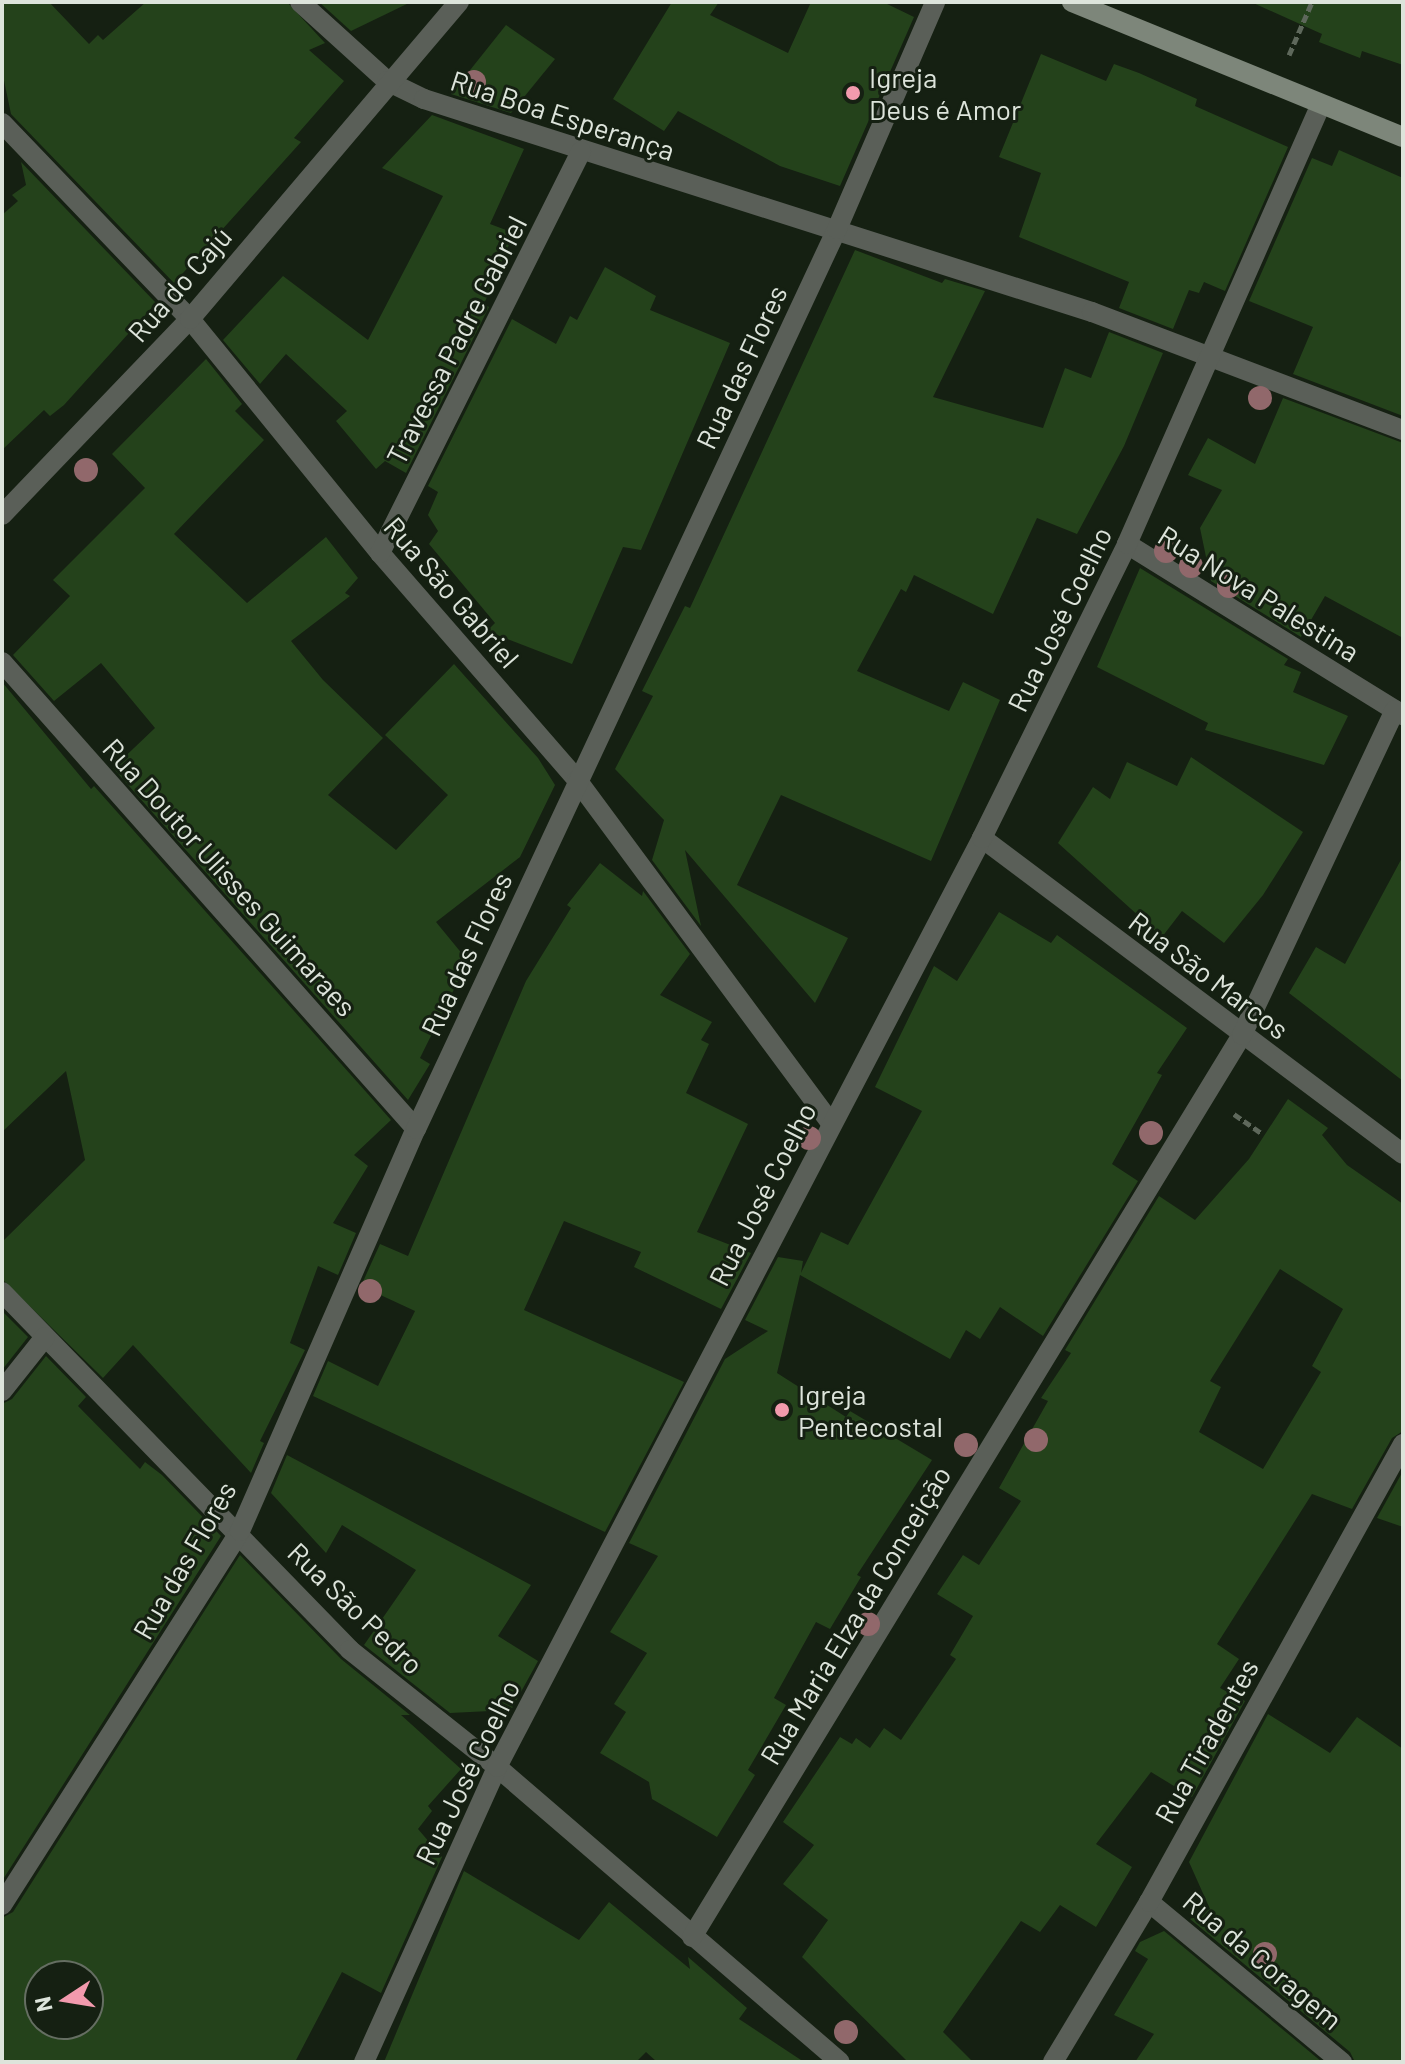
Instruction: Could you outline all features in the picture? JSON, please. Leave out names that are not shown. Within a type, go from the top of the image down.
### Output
[{"type":"main road","points":[[1072,2],[1274,89],[1403,137]]},
{"type":"street","name":"Rua Boa Esperança","points":[[300,2],[387,81],[424,99],[581,152],[837,229]]},
{"type":"street","name":"Rua do Cajú","points":[[2,515],[190,319],[387,81],[459,2]]},
{"type":"street","name":"Rua das Flores","points":[[2,1905],[240,1531],[416,1129],[837,229],[935,2]]},
{"type":"street","name":"Rua José Coelho","points":[[364,2062],[497,1767],[830,1122],[982,838],[1127,544],[1320,107]]},
{"type":"street","name":"Rua São Gabriel","points":[[2,123],[190,319],[380,553],[577,780],[830,1122]]},
{"type":"street","name":"Travessa Padre Gabriel","points":[[380,553],[581,152]]},
{"type":"street","points":[[837,229],[1211,353],[1403,430]]},
{"type":"street","name":"Rua Nova Palestina","points":[[1127,544],[1399,713]]},
{"type":"street","name":"Rua Doutor Ulisses Guimaraes","points":[[2,662],[416,1129]]},
{"type":"street","name":"Rua Maria Elza da Conceição","points":[[692,1937],[1242,1035],[1399,713]]},
{"type":"street","name":"Rua São Marcos","points":[[982,838],[1403,1154]]},
{"type":"street","name":"Rua São Pedro","points":[[2,1292],[240,1531],[350,1650],[497,1767],[840,2062]]},
{"type":"street","points":[[2,1391],[45,1337]]},
{"type":"street","name":"Rua Tiradentes","points":[[1053,2062],[1149,1902],[1403,1444]]},
{"type":"street","name":"Rua da Coragem","points":[[1149,1902],[1342,2062]]},
{"type":"path","points":[[1274,89],[1312,2]]},
{"type":"building","points":[[2,2],[49,2],[89,44],[98,35],[103,40],[146,2],[287,2],[325,43],[309,50],[344,81],[294,138],[301,142],[174,283],[11,114],[2,71]]},
{"type":"building","points":[[319,2],[411,2],[351,31]]},
{"type":"building","points":[[672,2],[719,2],[710,15],[788,53],[811,2],[883,2],[914,17],[840,186],[780,166],[678,111],[664,131],[613,99]]},
{"type":"building","points":[[1251,2],[1403,2],[1403,65],[1362,51],[1360,58],[1319,42],[1322,34]]},
{"type":"building","points":[[506,25],[555,59],[511,113],[451,94]]},
{"type":"building","points":[[1041,54],[1106,81],[1114,64],[1139,73],[1197,99],[1195,106],[1288,147],[1225,291],[1204,282],[1199,293],[1189,290],[1173,329],[1119,308],[1129,282],[1019,237],[1041,173],[999,157]]},
{"type":"building","points":[[432,115],[524,149],[490,224],[514,233],[484,304],[489,307],[406,473],[385,461],[376,469],[336,421],[347,411],[286,354],[260,384],[223,340],[283,276],[368,340],[443,196],[382,168]]},
{"type":"building","points":[[1339,150],[1403,178],[1403,416],[1293,374],[1313,327],[1249,301],[1312,158],[1332,166]]},
{"type":"building","points":[[21,162],[156,303],[64,405],[50,416],[44,410],[2,450],[2,215],[18,201],[12,195],[26,185]]},
{"type":"building","points":[[855,250],[942,283],[945,279],[985,291],[933,397],[1043,428],[1065,368],[1091,378],[1109,332],[1163,353],[1124,446],[1077,534],[1037,518],[993,614],[914,575],[906,592],[901,589],[857,671],[949,711],[963,682],[1000,700],[931,861],[781,795],[737,885],[848,938],[815,1003],[685,850],[701,926],[652,860],[664,820],[615,769],[653,696],[642,691],[685,606],[690,608]]},
{"type":"building","points":[[605,267],[656,296],[650,310],[730,343],[641,550],[623,547],[572,664],[487,631],[495,623],[429,544],[438,531],[428,515],[438,492],[428,486],[512,319],[556,344],[570,316],[577,320]]},
{"type":"building","points":[[206,359],[242,404],[235,411],[264,440],[174,534],[247,603],[326,537],[358,578],[345,593],[350,596],[291,641],[323,680],[383,738],[328,795],[396,850],[448,795],[385,735],[454,664],[538,758],[555,785],[520,857],[436,922],[468,961],[420,1058],[430,1064],[408,1100],[113,768],[155,728],[101,663],[54,701],[13,655],[70,596],[53,580],[145,488],[112,454]]},
{"type":"building","points":[[1283,398],[1403,443],[1403,638],[1325,596],[1301,637],[1211,581],[1200,528],[1222,490],[1188,475],[1208,438],[1255,464]]},
{"type":"building","points":[[1140,568],[1288,659],[1284,665],[1301,672],[1293,692],[1348,716],[1324,765],[1205,730],[1208,723],[1097,667]]},
{"type":"building","points":[[2,682],[91,789],[94,786],[391,1120],[354,1155],[368,1166],[333,1223],[356,1233],[338,1275],[318,1266],[290,1343],[305,1350],[260,1441],[264,1443],[251,1473],[133,1345],[103,1378],[2,1279],[2,1242],[85,1160],[66,1071],[2,1132]]},
{"type":"building","points":[[1191,757],[1303,832],[1263,895],[1224,943],[1182,911],[1162,937],[1058,843],[1093,787],[1110,799],[1127,762],[1177,786]]},
{"type":"building","points":[[1403,856],[1403,1081],[1289,993],[1316,947],[1345,964]]},
{"type":"building","points":[[600,863],[642,896],[643,891],[690,954],[660,995],[712,1022],[701,1040],[709,1044],[686,1093],[748,1124],[697,1232],[751,1253],[721,1309],[634,1267],[641,1252],[564,1221],[524,1310],[684,1382],[605,1532],[313,1396],[328,1361],[378,1386],[415,1311],[361,1286],[380,1244],[408,1256],[526,981],[571,908],[567,905]]},
{"type":"building","points":[[999,912],[1051,943],[1057,935],[1187,1028],[1157,1073],[1162,1075],[1112,1164],[1138,1181],[1043,1336],[1000,1307],[980,1339],[966,1330],[950,1359],[800,1275],[777,1373],[846,1417],[850,1411],[932,1460],[857,1575],[861,1577],[830,1629],[816,1622],[774,1698],[786,1705],[748,1770],[755,1775],[717,1837],[652,1799],[649,1782],[600,1753],[626,1712],[614,1704],[647,1653],[610,1632],[658,1556],[629,1543],[725,1359],[768,1331],[745,1320],[778,1257],[803,1261],[801,1273],[821,1232],[848,1245],[922,1111],[875,1087],[934,966],[957,981]]},
{"type":"building","points":[[1288,1099],[1328,1128],[1322,1135],[1347,1165],[1403,1204],[1403,1431],[1392,1438],[1352,1509],[1312,1494],[1217,1644],[1239,1659],[1220,1688],[1245,1701],[1192,1797],[1151,1772],[1096,1844],[1132,1867],[1096,1927],[1060,1905],[1040,1932],[1021,1921],[943,2032],[973,2062],[908,2062],[802,1957],[828,1920],[783,1884],[814,1845],[783,1822],[840,1737],[852,1744],[856,1738],[870,1748],[884,1728],[901,1740],[956,1659],[950,1655],[973,1616],[937,1594],[963,1555],[979,1565],[1021,1501],[999,1488],[1048,1401],[1041,1398],[1071,1353],[1065,1350],[1159,1196],[1195,1220],[1249,1159]],"holes":[[[1280,1269],[1343,1309],[1312,1366],[1321,1372],[1263,1469],[1199,1432],[1221,1387],[1210,1381]]]},
{"type":"building","points":[[2,1311],[28,1337],[2,1370]]},
{"type":"building","points":[[46,1356],[86,1397],[78,1406],[140,1469],[145,1462],[162,1475],[221,1536],[2,1881],[2,1404],[12,1399]]},
{"type":"building","points":[[287,1455],[531,1585],[498,1636],[538,1661],[511,1710],[450,1713],[364,1645],[416,1570],[342,1525],[326,1553],[271,1493]]},
{"type":"building","points":[[1403,1471],[1403,1527],[1377,1518]]},
{"type":"building","points":[[240,1555],[341,1659],[410,1715],[401,1715],[461,1769],[428,1806],[432,1811],[418,1829],[442,1857],[381,1993],[342,1972],[295,2062],[2,2062],[2,1918],[13,1912]]},
{"type":"building","points":[[1268,1714],[1330,1753],[1357,1717],[1403,1749],[1403,2062],[1355,2062],[1350,2052],[1190,1919],[1210,1909],[1189,1862]]},
{"type":"building","points":[[464,1871],[579,1940],[609,1902],[690,1969],[688,1957],[747,2008],[739,2019],[804,2062],[657,2062],[646,2052],[636,2062],[384,2062]]},
{"type":"building","points":[[1164,1931],[1322,2062],[1135,2062],[1154,2034],[1114,2015],[1148,1959],[1135,1951],[1140,1942]]},
{"type":"place","name":"Igreja Deus é Amor","points":[[853,93]]},
{"type":"place","name":"Igreja Pentecostal","points":[[782,1410]]}]
